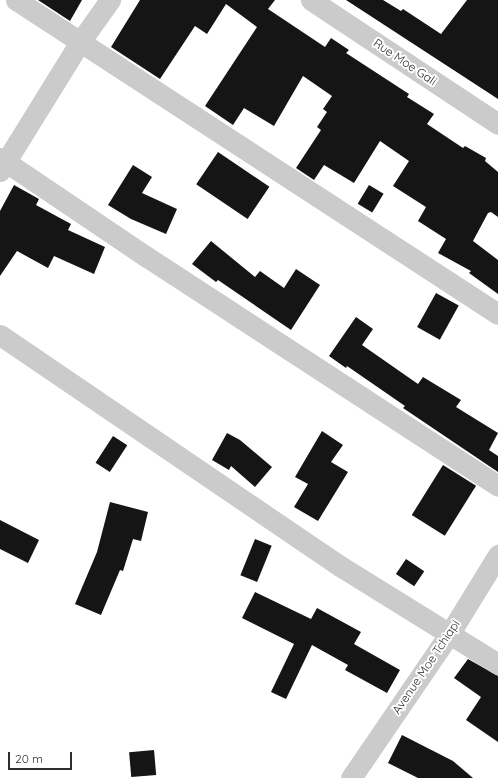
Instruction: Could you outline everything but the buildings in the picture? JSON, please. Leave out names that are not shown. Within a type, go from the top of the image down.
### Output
[{"type":"street","points":[[16,0],[498,314]]},
{"type":"street","points":[[110,0],[80,42],[2,164],[498,486]]},
{"type":"street","name":"Rue Moe Gali","points":[[311,0],[498,124]]},
{"type":"street","points":[[0,335],[340,566],[450,632],[498,664]]},
{"type":"street","name":"Avenue Moe Tchiapi","points":[[356,776],[450,632],[498,555]]}]
